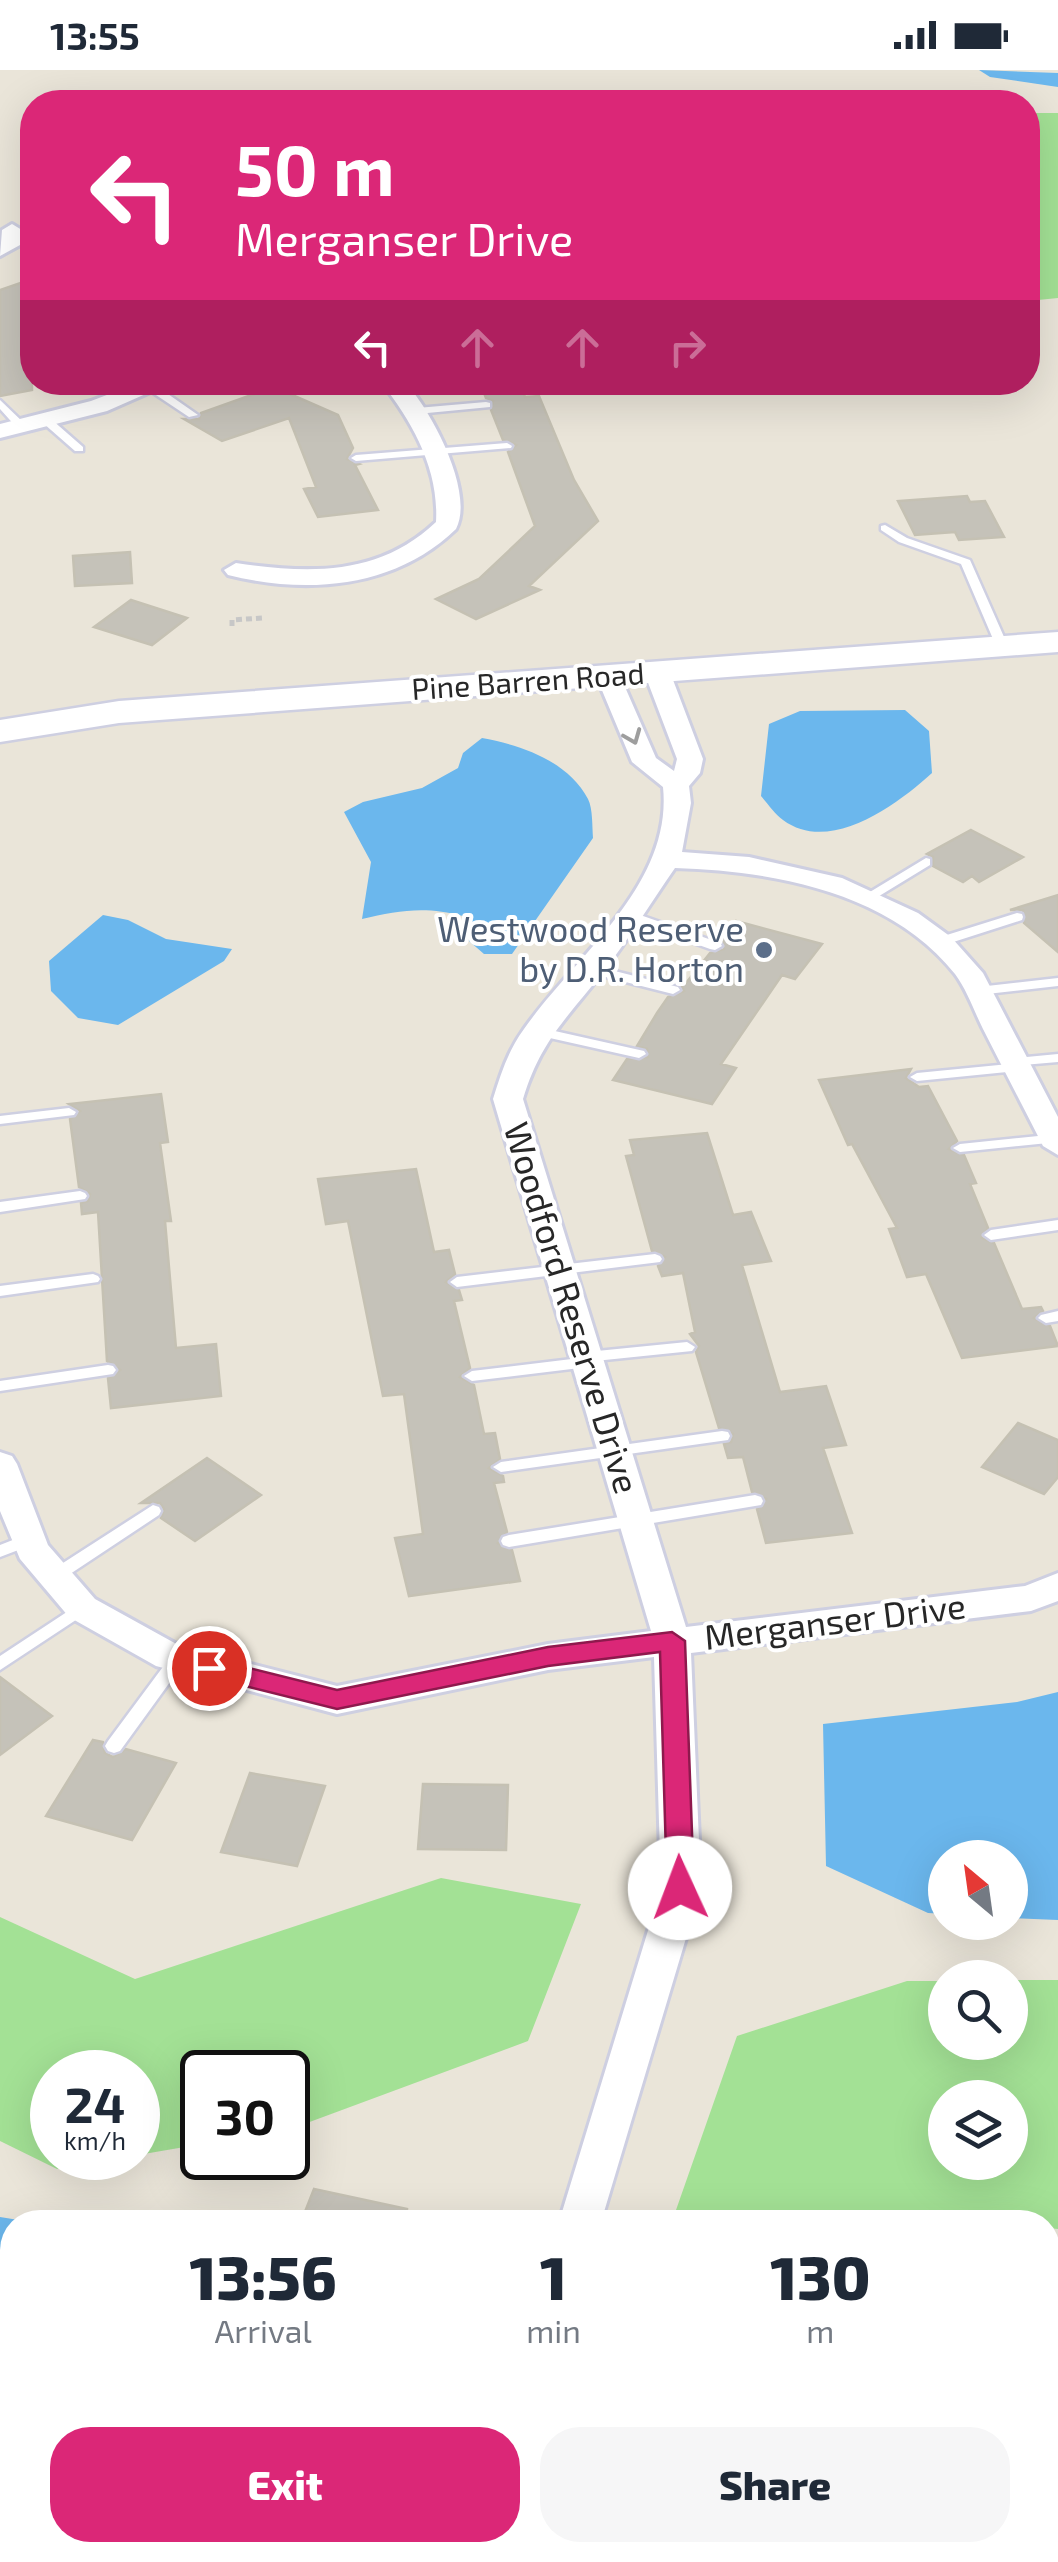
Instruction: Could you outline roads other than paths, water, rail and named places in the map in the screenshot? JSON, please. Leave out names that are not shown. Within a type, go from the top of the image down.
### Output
[{"type":"main road","name":"Pine Barren Road","points":[[0,731],[119,712],[1058,642]]},
{"type":"street","points":[[0,250],[10,246],[12,230]]},
{"type":"street","points":[[11,429],[118,395]]},
{"type":"street","points":[[236,570],[294,580],[362,573],[416,553],[448,524],[451,507],[413,400],[407,395]]},
{"type":"street","name":"Woodford Reserve Drive","points":[[584,2210],[680,1888],[672,1641],[508,1099],[520,1059],[537,1031],[591,969],[626,914],[668,860],[678,803],[676,784],[686,774],[690,759],[657,672]]},
{"type":"street","points":[[609,676],[644,762],[676,784]]},
{"type":"street","points":[[668,860],[719,860],[820,880],[866,898],[939,942],[973,982],[1057,1141]]},
{"type":"street","name":"Merganser Drive","points":[[0,1464],[14,1546],[55,1576],[82,1608],[178,1660],[337,1700],[548,1657],[1031,1598],[1058,1586]]},
{"type":"lane","points":[[159,395],[192,415]]},
{"type":"lane","points":[[0,403],[11,429]]},
{"type":"lane","points":[[417,411],[486,405]]},
{"type":"lane","points":[[46,420],[79,450]]},
{"type":"lane","points":[[356,458],[508,446]]},
{"type":"lane","points":[[885,528],[904,540],[966,562],[1002,646]]},
{"type":"lane","points":[[866,898],[926,862]]},
{"type":"lane","points":[[626,914],[715,946]]},
{"type":"lane","points":[[939,942],[1017,917]]},
{"type":"lane","points":[[591,969],[673,990]]},
{"type":"lane","points":[[973,982],[1058,982]]},
{"type":"lane","points":[[537,1031],[639,1054]]},
{"type":"lane","points":[[917,1077],[1058,1058]]},
{"type":"lane","points":[[0,1120],[70,1112]]},
{"type":"lane","points":[[960,1148],[1057,1141]]},
{"type":"lane","points":[[0,1207],[80,1196]]},
{"type":"lane","points":[[991,1235],[1058,1226]]},
{"type":"lane","points":[[457,1282],[559,1267],[655,1259]]},
{"type":"lane","points":[[0,1291],[93,1279]]},
{"type":"lane","points":[[472,1376],[687,1347]]},
{"type":"lane","points":[[0,1386],[108,1370]]},
{"type":"lane","points":[[501,1468],[722,1436]]},
{"type":"lane","points":[[510,1541],[755,1501]]},
{"type":"lane","points":[[55,1576],[153,1512]]},
{"type":"lane","points":[[0,1664],[82,1608]]},
{"type":"lane","points":[[114,1746],[178,1660]]},
{"type":"water","points":[[905,710],[929,731],[932,773],[882,811],[842,829],[821,832],[783,820],[761,796],[769,724],[800,711]]},
{"type":"water","points":[[482,738],[527,750],[556,765],[579,786],[592,813],[593,838],[512,954],[484,954],[469,941],[463,916],[412,910],[362,919],[371,862],[344,812],[363,802],[422,788],[458,768],[463,753]]},
{"type":"water","points":[[103,915],[128,920],[166,939],[232,949],[224,961],[118,1025],[78,1018],[51,991],[49,961]]},
{"type":"water","points":[[1058,1692],[1058,1920],[1028,1919],[1028,1840],[928,1840],[928,1913],[826,1866],[823,1724],[1017,1702]]},
{"type":"waterway","points":[[990,70],[1058,80]]},
{"type":"place","name":"Westwood Reserve by D.R. Horton","points":[[764,950]]}]
